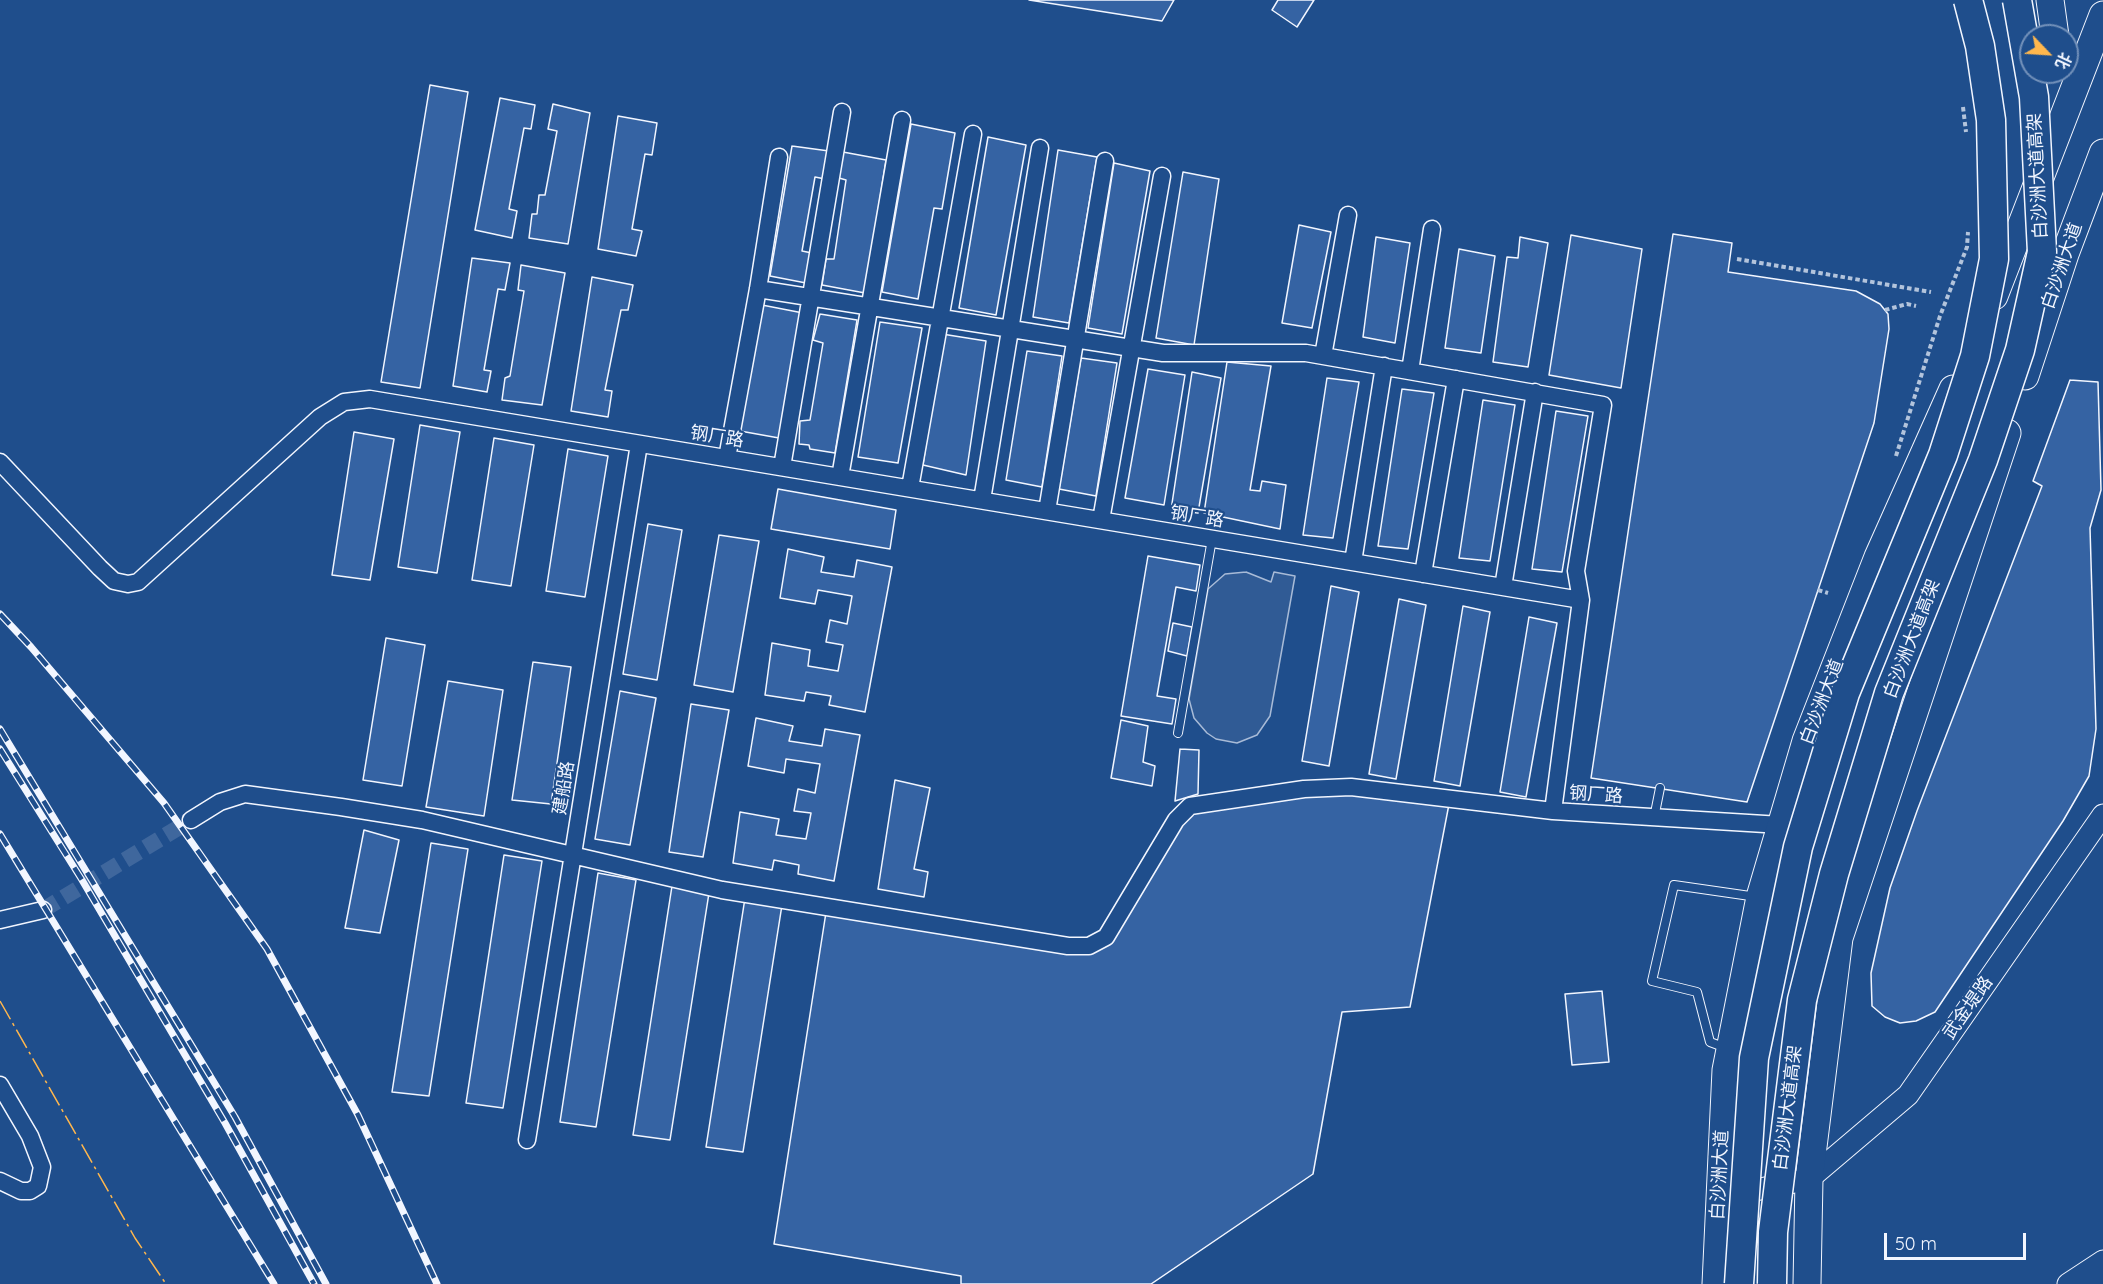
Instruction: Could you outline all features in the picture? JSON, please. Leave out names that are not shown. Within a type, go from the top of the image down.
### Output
[{"type":"highway","name":"白沙洲大道高架","points":[[1739,1284],[1754,1058],[1798,847],[1845,693],[1943,455],[1975,356],[1994,259],[1991,120],[1980,46],[1968,0]]},
{"type":"highway","name":"白沙洲大道高架","points":[[1772,1284],[1773,1232],[1802,1000],[1834,874],[1889,693],[1983,460],[2002,405],[2020,350],[2043,252],[2034,98],[2017,0]]},
{"type":"main road","points":[[2050,0],[2053,24]]},
{"type":"main road","name":"白沙洲大道","points":[[1716,1284],[1726,1070],[1760,897],[1806,741],[1878,557],[2004,273],[2103,15]]},
{"type":"main road","name":"白沙洲大道","points":[[2050,152],[2060,96],[2059,84]]},
{"type":"main road","name":"白沙洲大道","points":[[1807,1284],[1809,1179],[1839,938],[2065,254],[2096,196],[2103,153]]},
{"type":"street","points":[[782,467],[842,112]]},
{"type":"street","points":[[840,477],[902,120]]},
{"type":"street","points":[[910,488],[973,134]]},
{"type":"street","points":[[982,500],[1040,148]]},
{"type":"street","points":[[727,458],[759,289],[779,157]]},
{"type":"street","points":[[1047,511],[1105,161]]},
{"type":"street","points":[[1101,520],[1162,176]]},
{"type":"street","points":[[1323,356],[1348,215]]},
{"type":"street","points":[[1410,371],[1432,229]]},
{"type":"street","points":[[759,289],[940,320],[1163,353],[1306,353],[1603,405],[1576,571],[1581,600]]},
{"type":"street","points":[[1353,562],[1384,366]]},
{"type":"street","points":[[1423,574],[1456,379]]},
{"type":"street","points":[[1503,587],[1535,392]]},
{"type":"street","name":"钢厂路","points":[[0,462],[100,568],[114,581],[128,584],[138,582],[320,417],[344,402],[370,399],[1581,600],[1553,811],[1781,825]]},
{"type":"street","name":"建船路","points":[[527,1140],[639,444]]},
{"type":"street","points":[[191,820],[220,802],[245,794],[422,820],[722,890],[1068,946],[1089,946],[1106,937],[1176,820],[1190,806],[1294,790],[1351,787],[1553,811]]},
{"type":"street","name":"武金堤路","points":[[1809,1179],[1908,1095],[2103,815]]},
{"type":"street","points":[[0,920],[43,910]]},
{"type":"street","points":[[0,1085],[30,1136],[42,1167],[38,1186],[30,1191],[21,1191],[0,1181]]},
{"type":"street","points":[[1719,1197],[1809,1179]]},
{"type":"street","points":[[2068,1284],[2103,1261]]},
{"type":"street","points":[[2096,1284],[2103,1280]]},
{"type":"lane","points":[[1178,733],[1212,539]]},
{"type":"lane","points":[[1654,818],[1660,788]]},
{"type":"lane","points":[[1730,1050],[1710,1042],[1697,992],[1652,981],[1674,885],[1760,897]]},
{"type":"path","points":[[1963,105],[1967,137]]},
{"type":"path","points":[[1895,458],[1940,316],[1967,246],[1969,224]]},
{"type":"path","points":[[1737,259],[1931,292]]},
{"type":"path","points":[[1885,310],[1907,304],[1916,306]]},
{"type":"path","points":[[1818,590],[1828,593]]},
{"type":"shaded area","points":[[1246,572],[1271,582],[1274,572],[1295,576],[1270,716],[1257,735],[1237,743],[1216,739],[1207,733],[1194,718],[1189,699],[1208,589],[1225,574]]},
{"type":"building","points":[[1029,0],[1174,0],[1162,21]]},
{"type":"building","points":[[1278,0],[1314,0],[1297,27],[1272,10]]},
{"type":"building","points":[[430,85],[468,92],[420,388],[381,382]]},
{"type":"building","points":[[500,98],[535,105],[531,129],[524,128],[509,209],[517,211],[512,238],[475,230]]},
{"type":"building","points":[[553,104],[590,113],[568,244],[529,238],[532,214],[537,214],[539,195],[545,195],[557,131],[548,129]]},
{"type":"building","points":[[618,116],[657,123],[652,155],[645,154],[632,229],[642,231],[636,256],[598,249]]},
{"type":"building","points":[[911,124],[955,133],[942,209],[934,208],[918,299],[882,292]]},
{"type":"building","points":[[988,137],[1026,145],[996,315],[959,308]]},
{"type":"building","points":[[792,146],[829,151],[825,179],[815,177],[802,251],[812,253],[806,283],[770,276]]},
{"type":"building","points":[[1058,150],[1097,157],[1069,323],[1033,317]]},
{"type":"building","points":[[843,152],[886,160],[865,293],[822,285],[826,259],[834,259],[846,180],[839,178]]},
{"type":"building","points":[[1114,163],[1150,171],[1122,334],[1088,328]]},
{"type":"building","points":[[1183,172],[1219,179],[1194,345],[1156,338]]},
{"type":"building","points":[[1299,225],[1331,232],[1312,328],[1282,323]]},
{"type":"building","points":[[1673,234],[1732,243],[1728,272],[1856,291],[1880,304],[1888,314],[1889,329],[1874,423],[1747,802],[1591,778]]},
{"type":"building","points":[[1571,235],[1642,249],[1621,388],[1549,375]]},
{"type":"building","points":[[1376,237],[1410,243],[1395,343],[1363,337]]},
{"type":"building","points":[[1520,237],[1548,243],[1528,367],[1493,362],[1507,257],[1518,258]]},
{"type":"building","points":[[1459,249],[1495,256],[1481,353],[1445,348]]},
{"type":"building","points":[[472,258],[510,263],[505,290],[498,289],[484,370],[491,371],[487,392],[453,386]]},
{"type":"building","points":[[521,265],[565,273],[542,405],[502,400],[505,378],[510,376],[524,291],[518,290]]},
{"type":"building","points":[[592,277],[633,285],[628,310],[621,310],[605,390],[612,391],[608,417],[571,411]]},
{"type":"building","points":[[762,305],[803,313],[779,438],[740,431]]},
{"type":"building","points":[[820,314],[857,320],[835,453],[810,449],[809,445],[799,444],[800,421],[810,420],[823,343],[813,340]]},
{"type":"building","points":[[880,322],[922,328],[898,463],[858,457]]},
{"type":"building","points":[[942,334],[986,341],[966,475],[923,465]]},
{"type":"building","points":[[1027,351],[1062,356],[1042,487],[1006,480]]},
{"type":"building","points":[[1081,358],[1117,363],[1096,496],[1059,489]]},
{"type":"building","points":[[1227,362],[1271,366],[1250,490],[1260,491],[1262,481],[1286,485],[1280,529],[1204,513]]},
{"type":"building","points":[[1148,369],[1185,375],[1164,505],[1125,498]]},
{"type":"building","points":[[1192,372],[1221,378],[1198,513],[1171,510]]},
{"type":"building","points":[[1327,378],[1359,382],[1333,538],[1303,535]]},
{"type":"building","points":[[2070,380],[2098,382],[2101,490],[2090,528],[2096,729],[2089,776],[2063,821],[1935,1012],[1916,1021],[1900,1023],[1885,1017],[1872,1006],[1871,973],[1890,888],[1917,811],[2042,486],[2033,481]]},
{"type":"building","points":[[1402,389],[1434,393],[1408,549],[1378,546]]},
{"type":"building","points":[[1483,400],[1515,405],[1490,561],[1459,558]]},
{"type":"building","points":[[1556,411],[1588,416],[1562,572],[1532,569]]},
{"type":"building","points":[[420,425],[460,432],[437,573],[398,567]]},
{"type":"building","points":[[354,432],[394,439],[370,580],[332,575]]},
{"type":"building","points":[[494,438],[534,445],[511,586],[472,580]]},
{"type":"building","points":[[568,449],[608,456],[585,597],[546,591]]},
{"type":"building","points":[[778,489],[896,510],[890,549],[771,529]]},
{"type":"building","points":[[648,524],[682,530],[657,680],[623,674]]},
{"type":"building","points":[[719,535],[759,541],[733,692],[694,685]]},
{"type":"building","points":[[788,549],[824,557],[821,572],[854,577],[857,560],[892,567],[865,712],[829,705],[831,696],[806,692],[804,701],[765,695],[772,643],[810,650],[808,666],[838,671],[843,645],[826,642],[830,620],[847,624],[852,596],[818,590],[815,604],[780,598]]},
{"type":"building","points":[[1148,556],[1200,565],[1196,591],[1176,587],[1157,696],[1176,699],[1172,724],[1121,716]]},
{"type":"building","points":[[1331,586],[1359,592],[1329,766],[1302,761]]},
{"type":"building","points":[[1399,599],[1426,605],[1396,779],[1369,774]]},
{"type":"building","points":[[1463,606],[1490,612],[1460,786],[1434,781]]},
{"type":"building","points":[[1529,617],[1557,623],[1526,797],[1500,792]]},
{"type":"building","points":[[1173,623],[1192,627],[1187,656],[1168,651]]},
{"type":"building","points":[[386,638],[425,645],[402,786],[363,780]]},
{"type":"building","points":[[533,662],[571,667],[551,804],[512,800]]},
{"type":"building","points":[[448,681],[503,690],[484,816],[426,807]]},
{"type":"building","points":[[620,691],[656,698],[630,845],[595,839]]},
{"type":"building","points":[[691,704],[729,710],[703,857],[669,852]]},
{"type":"building","points":[[756,718],[793,726],[789,741],[822,746],[825,729],[860,735],[834,881],[798,874],[799,865],[774,860],[772,870],[733,863],[740,812],[779,819],[776,835],[806,839],[811,813],[794,811],[798,789],[815,793],[820,764],[786,759],[784,773],[748,766]]},
{"type":"building","points":[[1121,720],[1148,726],[1143,762],[1155,766],[1152,786],[1111,778]]},
{"type":"building","points":[[1180,749],[1199,750],[1198,794],[1175,801]]},
{"type":"building","points":[[895,780],[930,788],[914,869],[928,872],[924,897],[878,889]]},
{"type":"building","points":[[1304,789],[1450,799],[1410,1007],[1342,1012],[1313,1174],[1151,1284],[961,1284],[961,1276],[774,1244],[827,906],[1068,946],[1106,937],[1190,806]]},
{"type":"building","points":[[364,830],[399,840],[380,933],[345,928]]},
{"type":"building","points":[[431,843],[468,849],[429,1096],[392,1092]]},
{"type":"building","points":[[504,855],[542,861],[503,1108],[466,1103]]},
{"type":"building","points":[[598,873],[636,880],[596,1127],[560,1122]]},
{"type":"building","points":[[672,886],[709,893],[670,1140],[633,1135]]},
{"type":"building","points":[[745,898],[782,905],[743,1152],[706,1147]]},
{"type":"building","points":[[1602,991],[1609,1062],[1572,1065],[1565,994]]},
{"type":"tunnel","points":[[43,910],[191,820]]},
{"type":"railway","points":[[0,614],[164,803],[267,949],[358,1115],[437,1284]]},
{"type":"railway","points":[[0,729],[235,1117],[326,1284]]},
{"type":"railway","points":[[0,749],[82,880],[225,1123],[314,1284]]},
{"type":"railway","points":[[0,834],[274,1284]]},
{"type":"power","points":[[0,1001],[135,1238],[166,1284]]}]
